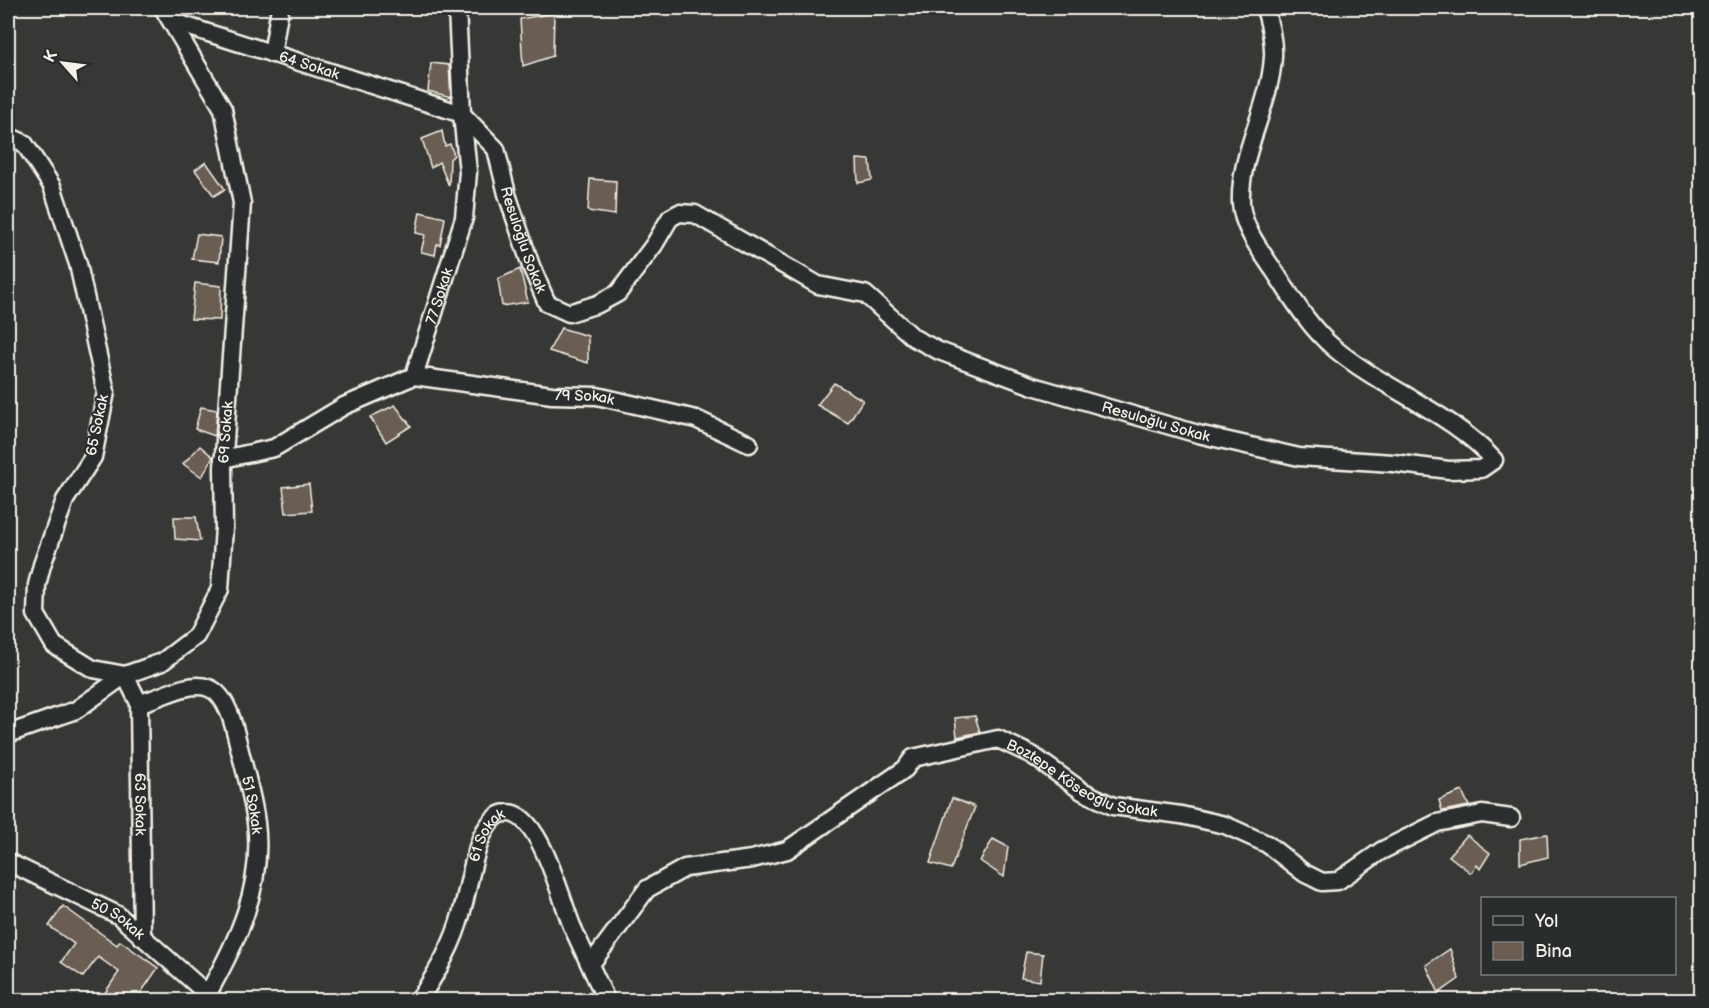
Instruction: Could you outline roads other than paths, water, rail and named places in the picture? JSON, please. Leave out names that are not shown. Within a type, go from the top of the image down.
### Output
[{"type":"street","points":[[163,8],[174,22]]},
{"type":"street","points":[[272,54],[280,8]]},
{"type":"street","name":"77 Sokak","points":[[414,376],[464,218],[468,172],[462,114],[457,8]]},
{"type":"street","name":"Resuloğlu Sokak","points":[[462,114],[496,149],[507,194],[531,266],[547,303],[568,313],[598,304],[618,293],[654,245],[670,218],[679,213],[695,214],[818,285],[865,294],[914,338],[939,351],[1033,386],[1198,434],[1299,457],[1393,463],[1449,470],[1481,469],[1494,460],[1476,441],[1379,381],[1332,347],[1302,312],[1260,251],[1242,211],[1240,182],[1265,98],[1273,56],[1271,31],[1265,8]]},
{"type":"street","name":"64 Sokak","points":[[174,22],[462,114]]},
{"type":"street","name":"69 Sokak","points":[[8,734],[76,710],[125,675],[162,662],[196,636],[220,589],[224,527],[224,459],[242,203],[223,109],[174,22]]},
{"type":"street","name":"65 Sokak","points":[[8,136],[24,143],[52,186],[78,264],[106,392],[93,457],[65,500],[42,565],[37,585],[36,614],[54,645],[93,669],[125,675]]},
{"type":"street","points":[[224,459],[274,448],[344,406],[414,376]]},
{"type":"street","name":"79 Sokak","points":[[414,376],[552,395],[597,396],[696,419],[748,444]]},
{"type":"street","name":"63 Sokak","points":[[125,675],[139,704],[142,937]]},
{"type":"street","name":"51 Sokak","points":[[139,704],[194,685],[210,688],[220,697],[234,723],[256,824],[256,875],[248,912],[210,998]]},
{"type":"street","name":"Boztepe Köseoğlu Sokak","points":[[591,964],[647,889],[685,868],[752,859],[787,850],[905,769],[913,758],[998,739],[1032,754],[1082,791],[1113,806],[1181,815],[1225,825],[1267,844],[1304,873],[1322,882],[1338,881],[1381,851],[1437,823],[1482,814],[1511,818]]},
{"type":"street","name":"61 Sokak","points":[[419,1000],[447,956],[462,912],[471,870],[483,835],[495,816],[505,813],[513,813],[526,821],[539,839],[572,926],[606,1000]]},
{"type":"street","name":"50 Sokak","points":[[8,862],[118,915],[210,998]]}]
